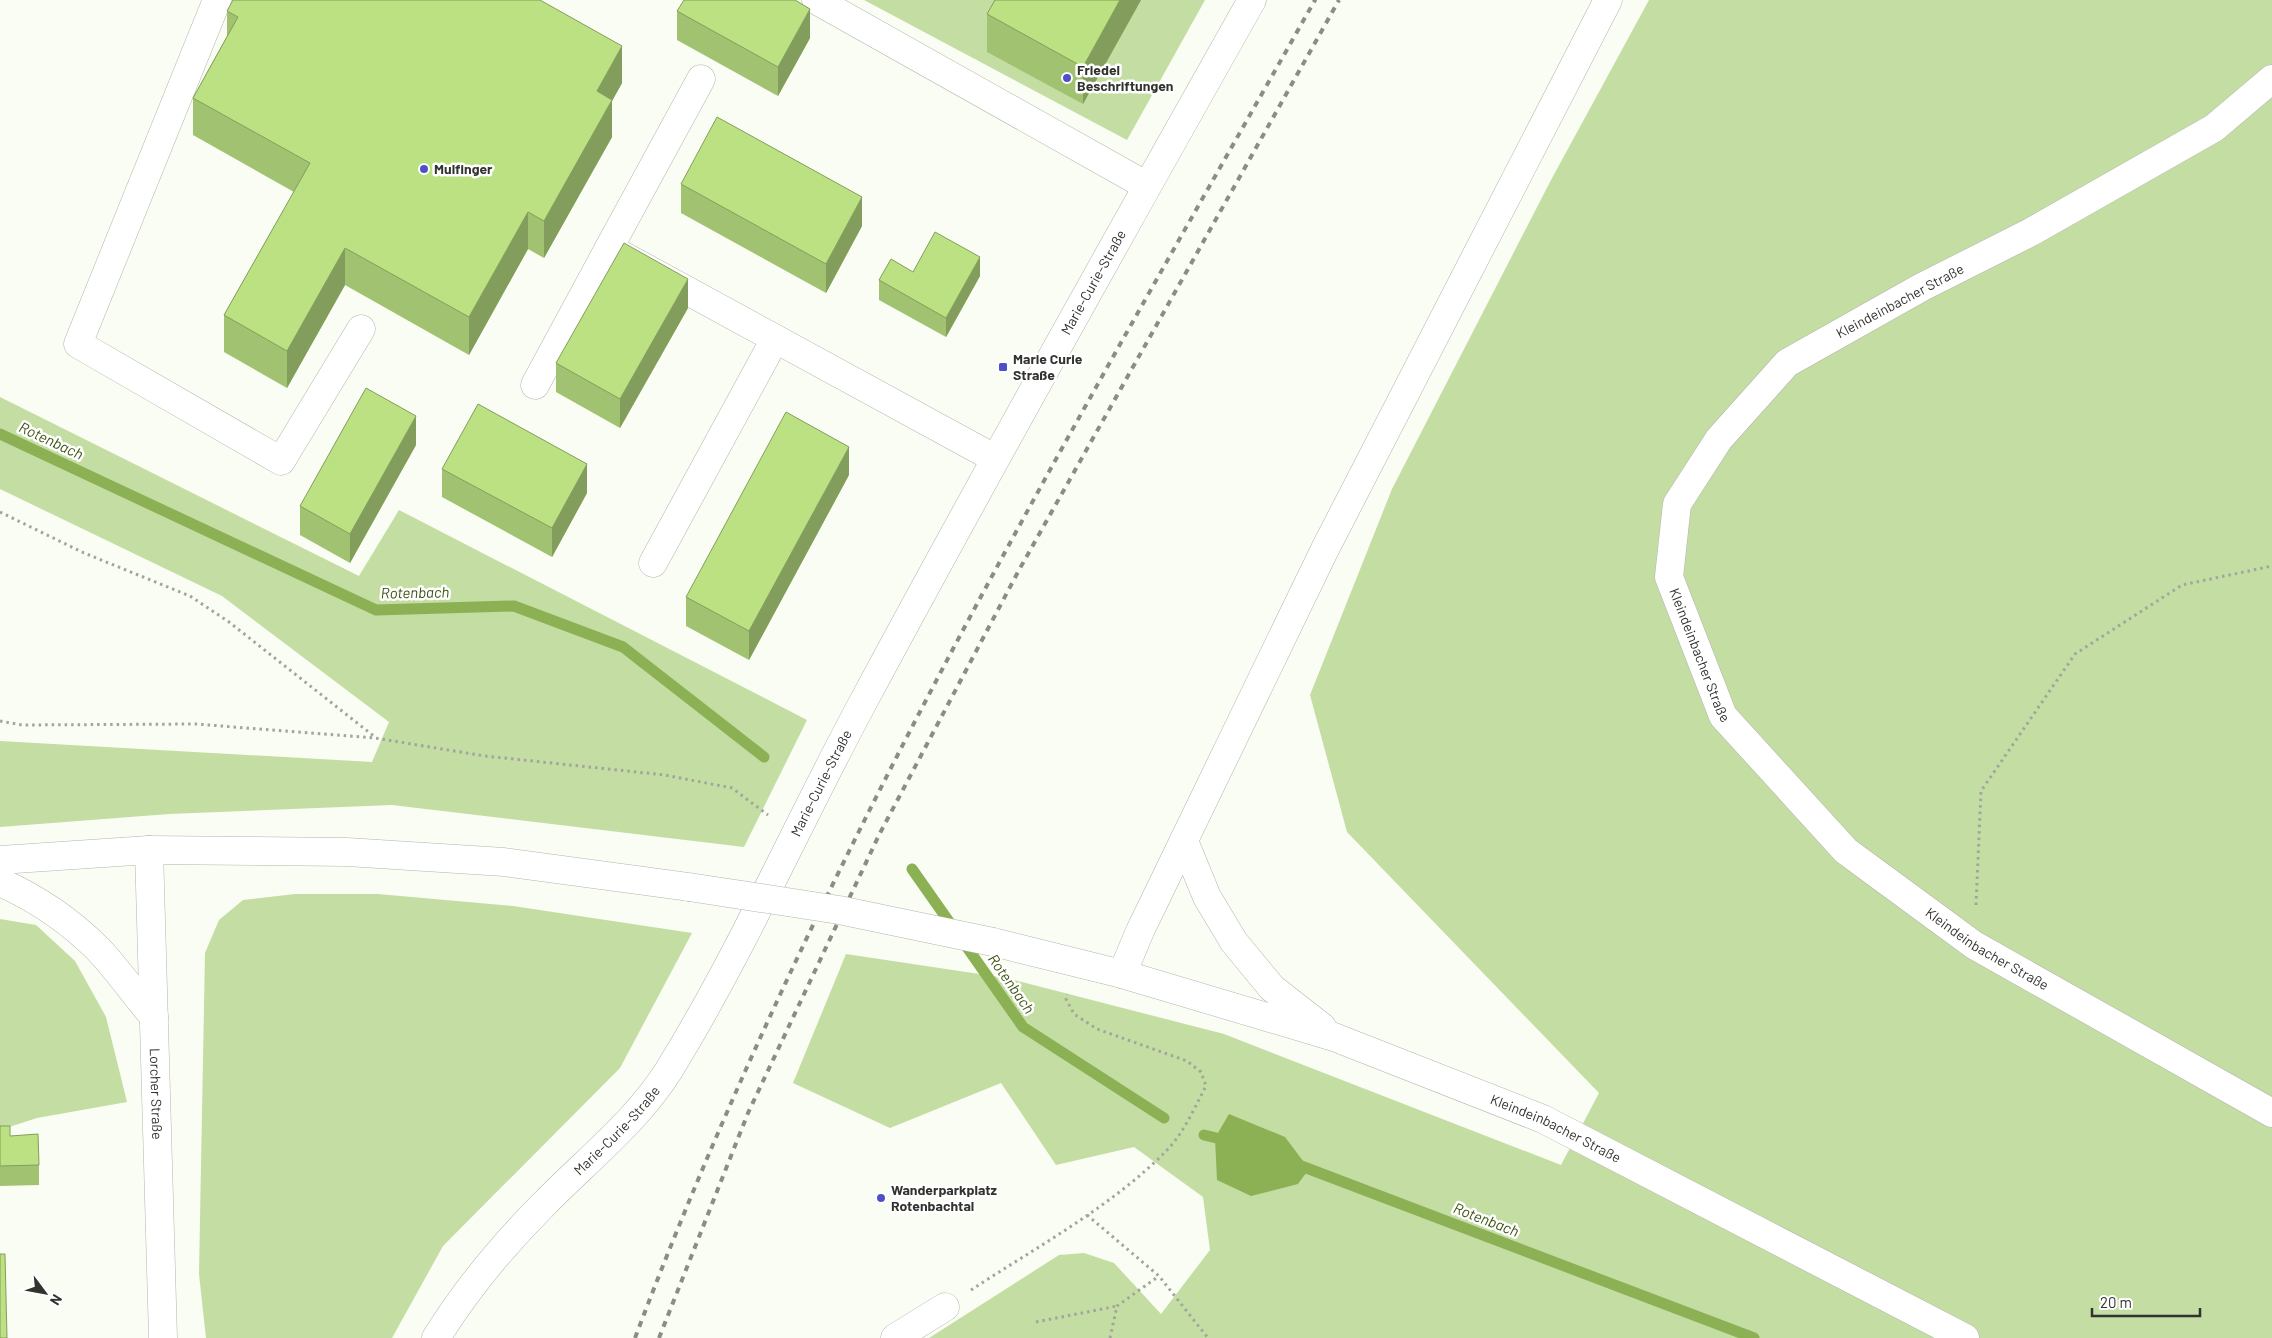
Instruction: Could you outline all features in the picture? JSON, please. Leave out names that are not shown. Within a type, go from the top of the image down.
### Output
[{"type":"street","points":[[217,0],[78,344],[281,461],[361,330]]},
{"type":"street","points":[[816,0],[1147,186]]},
{"type":"street","name":"Marie-Curie-Straße","points":[[436,1338],[458,1304],[501,1249],[636,1112],[667,1073],[726,971],[837,750],[994,458],[1252,0]]},
{"type":"street","points":[[1122,974],[1325,549],[1608,0]]},
{"type":"street","points":[[535,385],[701,79]]},
{"type":"street","name":"Kleindeinbacher Straße","points":[[2272,79],[2214,128],[2031,232],[1922,288],[1787,363],[1719,439],[1677,504],[1669,577],[1723,716],[1846,851],[1974,945],[2272,1113]]},
{"type":"street","points":[[609,248],[994,458]]},
{"type":"street","points":[[653,563],[775,339]]},
{"type":"street","points":[[1184,841],[1207,897],[1234,942],[1272,988],[1334,1037]]},
{"type":"street","name":"Kleindeinbacher Straße","points":[[0,860],[150,850],[347,852],[504,862],[839,910],[993,942],[1076,962],[1334,1037],[1543,1119],[1965,1338]]},
{"type":"street","name":"Lorcher Straße","points":[[150,850],[163,1338]]},
{"type":"street","points":[[0,882],[26,894],[67,922],[98,949],[154,1017]]},
{"type":"street","points":[[895,1338],[945,1307]]},
{"type":"path","points":[[0,512],[84,554],[190,596],[229,622],[375,738]]},
{"type":"path","points":[[1974,945],[1981,791],[2075,654],[2182,585],[2272,566]]},
{"type":"path","points":[[0,721],[22,725],[196,724],[375,738],[485,756],[665,775],[732,788],[794,835]]},
{"type":"path","points":[[945,1307],[1086,1215],[1141,1174],[1170,1147],[1190,1118],[1206,1086],[1201,1072],[1187,1061],[1097,1029],[1074,1014],[1066,1000],[1076,962]]},
{"type":"path","points":[[1086,1215],[1159,1276],[1208,1338]]},
{"type":"path","points":[[1036,1322],[1118,1306],[1159,1276]]},
{"type":"path","points":[[1110,1338],[1118,1306]]},
{"type":"shaded area","points":[[864,0],[1205,0],[1127,140]]},
{"type":"shaded area","points":[[1649,0],[2272,0],[2272,1338],[929,1338],[1059,1255],[1084,1253],[1114,1263],[1161,1314],[1210,1250],[1203,1197],[1134,1147],[1056,1165],[1001,1083],[890,1128],[793,1083],[846,954],[1006,978],[1224,1034],[1561,1165],[1599,1093],[1347,832],[1310,695],[1392,489],[1551,180]]},
{"type":"shaded area","points":[[0,397],[359,576],[399,510],[807,720],[744,847],[392,805],[169,814],[0,827],[0,741],[372,762],[389,722],[222,596],[0,489]]},
{"type":"shaded area","points":[[295,894],[378,894],[513,906],[692,933],[620,1068],[443,1246],[392,1338],[206,1338],[199,1274],[205,953],[219,920],[243,900]]},
{"type":"shaded area","points":[[0,919],[36,925],[75,961],[106,1017],[127,1102],[37,1118],[0,1130]]},
{"type":"shaded area","points":[[1229,1114],[1285,1137],[1309,1169],[1298,1184],[1251,1196],[1217,1180],[1215,1138]]},
{"type":"building","name":"Mulfinger","points":[[233,0],[540,0],[622,46],[597,91],[612,100],[544,221],[528,212],[469,317],[345,248],[287,351],[224,315],[310,163],[193,98],[238,17],[227,11]]},
{"type":"building","points":[[684,0],[795,0],[810,9],[778,67],[677,11]]},
{"type":"building","points":[[995,0],[1120,0],[1083,67],[987,14]]},
{"type":"building","points":[[717,117],[862,197],[826,264],[681,184]]},
{"type":"building","points":[[935,232],[980,257],[946,318],[879,280],[891,259],[913,272]]},
{"type":"building","points":[[624,243],[688,279],[620,399],[556,363]]},
{"type":"building","points":[[366,388],[416,416],[350,534],[300,506]]},
{"type":"building","points":[[478,404],[587,464],[552,528],[442,469]]},
{"type":"building","points":[[786,412],[849,447],[749,631],[686,597]]},
{"type":"building","points":[[0,1126],[10,1126],[10,1136],[38,1134],[39,1165],[0,1166]]},
{"type":"building","points":[[0,1254],[5,1254],[7,1338],[0,1338]]},
{"type":"waterway","name":"Rotenbach","points":[[0,434],[376,610],[514,606],[623,647],[764,757]]},
{"type":"waterway","name":"Rotenbach","points":[[912,869],[1023,1027],[1164,1118]]},
{"type":"waterway","name":"Rotenbach","points":[[1204,1135],[1229,1141]]},
{"type":"waterway","name":"Rotenbach","points":[[1296,1164],[1754,1338]]},
{"type":"railway","points":[[635,1338],[705,1163],[781,992],[863,823],[949,656],[1038,491],[1315,0]]},
{"type":"railway","points":[[659,1338],[748,1113],[879,835],[1019,570],[1339,0]]},
{"type":"place","name":"Friedel Beschriftungen","points":[[1067,78]]},
{"type":"place","name":"Mulfinger","points":[[424,169]]},
{"type":"place","name":"Marie Curie Straße","points":[[1003,367]]},
{"type":"place","name":"Wanderparkplatz Rotenbachtal","points":[[881,1198]]}]
